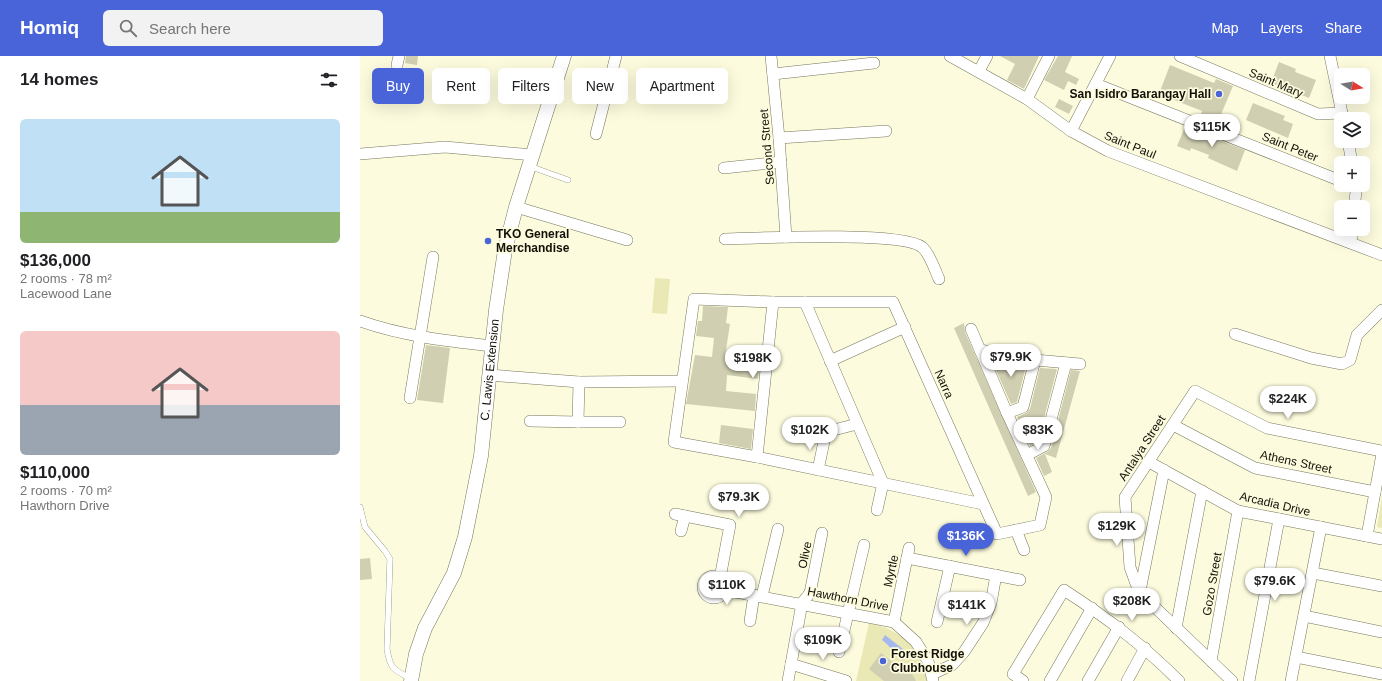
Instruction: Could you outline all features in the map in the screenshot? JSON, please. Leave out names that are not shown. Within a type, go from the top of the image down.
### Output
[{"type":"street","name":"C. Lawis Extension","points":[[411,680],[416,654],[425,628],[454,573],[465,538],[481,456],[492,346],[505,250],[516,207],[564,56]]},
{"type":"street","points":[[596,134],[616,56]]},
{"type":"street","name":"Second Street","points":[[771,56],[781,162],[786,237]]},
{"type":"street","name":"Saint Paul","points":[[950,56],[1027,99],[1071,131],[1108,151],[1382,255]]},
{"type":"street","points":[[979,71],[987,56]]},
{"type":"street","points":[[1027,99],[1049,56]]},
{"type":"street","points":[[1071,131],[1110,56]]},
{"type":"street","name":"Saint Mary","points":[[1180,56],[1318,114],[1334,115]]},
{"type":"street","points":[[1330,56],[1342,112]]},
{"type":"street","points":[[773,74],[874,63]]},
{"type":"street","name":"Saint Peter","points":[[1096,84],[1334,178]]},
{"type":"street","points":[[779,138],[886,131]]},
{"type":"street","points":[[360,154],[445,147],[531,161]]},
{"type":"street","points":[[724,168],[781,162]]},
{"type":"street","points":[[516,207],[627,240]]},
{"type":"street","points":[[1350,243],[1351,236]]},
{"type":"street","points":[[725,239],[786,237],[871,238],[917,244],[926,251],[939,279]]},
{"type":"street","points":[[410,398],[433,257]]},
{"type":"street","name":"Narra","points":[[694,299],[773,302],[893,302],[983,504],[674,442],[694,299]]},
{"type":"street","points":[[757,458],[773,302]]},
{"type":"street","points":[[805,302],[882,483],[877,510]]},
{"type":"street","points":[[1235,334],[1311,358],[1342,364],[1350,360],[1357,335],[1382,310]]},
{"type":"street","points":[[360,321],[380,328],[420,337],[492,346]]},
{"type":"street","points":[[830,361],[905,328]]},
{"type":"street","points":[[971,329],[1006,413],[1027,454],[1046,497],[1040,525],[997,534],[983,504]]},
{"type":"street","points":[[980,350],[1035,360],[1080,364]]},
{"type":"street","points":[[1006,413],[1023,407],[1035,360]]},
{"type":"street","points":[[1027,454],[1044,446],[1066,363]]},
{"type":"street","points":[[489,375],[579,382],[682,382]]},
{"type":"street","points":[[578,422],[579,382]]},
{"type":"street","name":"Antalya Street","points":[[1232,681],[1139,592],[1130,567],[1125,497],[1195,391],[1267,428],[1382,451]]},
{"type":"street","points":[[530,421],[620,422]]},
{"type":"street","points":[[818,470],[825,434],[829,431],[857,424]]},
{"type":"street","name":"Athens Street","points":[[1173,425],[1255,468],[1375,492]]},
{"type":"street","points":[[1367,536],[1382,454]]},
{"type":"street","name":"Arcadia Drive","points":[[1149,462],[1238,511],[1382,539]]},
{"type":"street","points":[[1139,592],[1164,470]]},
{"type":"street","points":[[1176,628],[1202,491]]},
{"type":"street","name":"Gozo Street","points":[[1211,661],[1238,511]]},
{"type":"street","points":[[681,531],[680,515],[730,525],[720,578]]},
{"type":"street","points":[[1249,681],[1279,519]]},
{"type":"street","points":[[1291,681],[1321,527]]},
{"type":"street","points":[[750,621],[778,529]]},
{"type":"street","points":[[1016,530],[1024,550]]},
{"type":"street","name":"Olive","points":[[788,681],[802,603],[810,593],[822,533]]},
{"type":"street","points":[[839,652],[864,545]]},
{"type":"street","name":"Myrtle","points":[[894,622],[908,553],[950,566]]},
{"type":"street","points":[[937,622],[950,566],[1020,580]]},
{"type":"street","points":[[1312,573],[1382,586]]},
{"type":"street","points":[[932,677],[952,665],[964,652],[983,623],[991,603],[996,575]]},
{"type":"street","points":[[712,576],[720,578],[723,581],[725,590],[720,597],[716,598],[708,596],[705,593],[703,585],[708,578],[712,576]]},
{"type":"street","name":"Hawthorn Drive","points":[[725,590],[802,603],[894,622],[916,642],[928,661],[932,677]]},
{"type":"street","points":[[1023,681],[1013,674],[1064,590],[1119,627],[1145,648],[1168,677],[1179,681]]},
{"type":"street","points":[[1050,681],[1092,608]]},
{"type":"street","points":[[1304,616],[1382,632]]},
{"type":"street","points":[[1088,681],[1119,627]]},
{"type":"street","points":[[1127,681],[1145,648]]},
{"type":"street","points":[[1296,657],[1382,674]]},
{"type":"street","points":[[791,664],[846,681]]},
{"type":"lane","points":[[531,161],[568,180]]},
{"type":"lane","points":[[360,507],[365,527],[390,559],[389,663],[396,672],[411,680]]},
{"type":"shaded area","points":[[655,278],[670,279],[667,314],[652,313]]},
{"type":"shaded area","points":[[1382,497],[1382,528],[1377,527]]},
{"type":"shaded area","points":[[869,623],[891,630],[908,642],[920,659],[927,681],[856,681]]},
{"type":"water","points":[[885,635],[908,653],[903,660],[882,640]]},
{"type":"building","points":[[406,56],[418,56],[417,65],[405,63]]},
{"type":"building","points":[[1000,56],[1039,56],[1024,89],[1007,80],[1015,64]]},
{"type":"building","points":[[1058,56],[1072,56],[1065,72],[1079,79],[1076,85],[1068,81],[1064,90],[1044,80]]},
{"type":"building","points":[[1279,62],[1296,69],[1295,72],[1316,80],[1309,98],[1271,83]]},
{"type":"building","points":[[1170,65],[1214,83],[1216,79],[1233,86],[1217,124],[1200,118],[1202,111],[1159,94]]},
{"type":"building","points":[[1059,99],[1073,106],[1069,114],[1055,107]]},
{"type":"building","points":[[1253,103],[1285,116],[1283,120],[1293,124],[1288,138],[1246,120]]},
{"type":"building","points":[[1185,127],[1245,150],[1237,171],[1208,158],[1209,155],[1191,148],[1190,151],[1177,146]]},
{"type":"building","points":[[703,306],[728,307],[726,323],[730,324],[725,356],[760,360],[758,379],[727,375],[726,391],[756,394],[755,411],[686,404],[695,355],[712,357],[714,338],[696,336],[698,321],[702,321]]},
{"type":"building","points":[[964,323],[965,332],[1036,492],[1028,496],[954,328]]},
{"type":"building","points":[[426,345],[450,348],[443,403],[417,400]]},
{"type":"building","points":[[995,360],[1004,362],[1006,365],[1008,362],[1026,366],[1017,402],[1011,404],[992,361]]},
{"type":"building","points":[[1040,368],[1057,369],[1038,441],[1030,446],[1017,417],[1026,413],[1030,409]]},
{"type":"building","points":[[1071,370],[1080,371],[1056,458],[1045,454],[1052,472],[1044,476],[1036,458],[1051,448]]},
{"type":"building","points":[[721,425],[753,429],[751,449],[719,443]]},
{"type":"building","points":[[370,558],[372,579],[360,580],[360,559]]},
{"type":"building","name":"Forest Ridge Clubhouse","points":[[881,653],[901,669],[911,672],[916,681],[884,681],[869,669]]},
{"type":"place","name":"San Isidro Barangay Hall","points":[[1219,94]]},
{"type":"place","name":"TKO General Merchandise","points":[[488,241]]},
{"type":"place","name":"Forest Ridge Clubhouse","points":[[883,661]]}]
